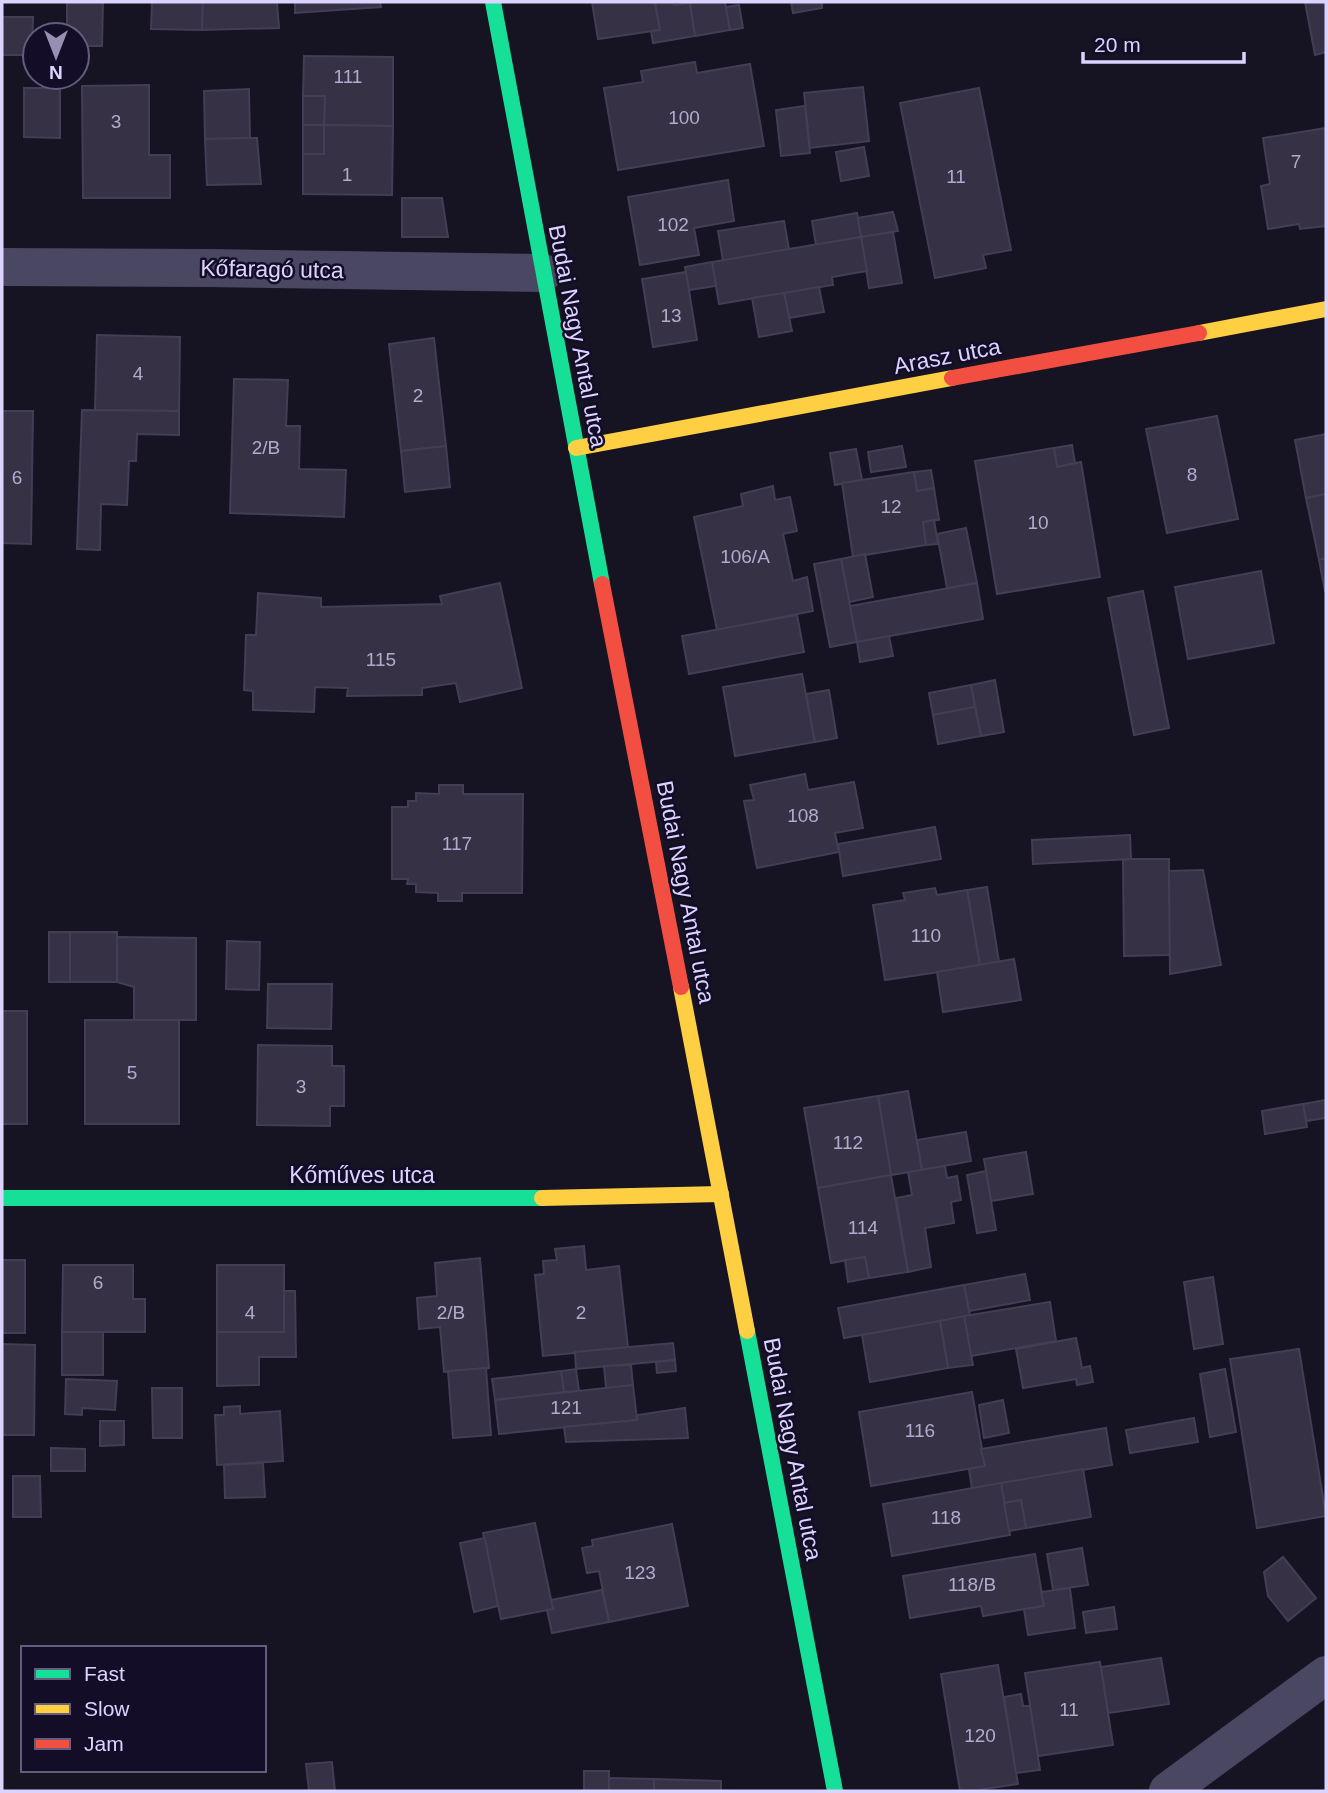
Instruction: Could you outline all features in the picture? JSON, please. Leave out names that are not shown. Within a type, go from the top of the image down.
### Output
[{"type":"street","name":"Budai Nagy Antal utca","points":[[493,2],[576,448],[835,1791]]},
{"type":"street","name":"Kőfaragó utca","points":[[2,267],[543,273]]},
{"type":"street","name":"Arasz utca","points":[[576,448],[1326,309]]},
{"type":"street","name":"Kőműves utca","points":[[2,1198],[529,1198],[722,1194]]},
{"type":"street","points":[[1168,1791],[1326,1675]]},
{"type":"building","points":[[67,2],[103,2],[102,46],[91,46],[91,21],[67,21]]},
{"type":"building","points":[[152,2],[203,2],[202,30],[151,29]]},
{"type":"building","points":[[203,2],[277,2],[279,28],[202,30]]},
{"type":"building","points":[[295,2],[380,2],[381,7],[295,13]]},
{"type":"building","points":[[592,2],[655,2],[660,30],[598,39]]},
{"type":"building","points":[[655,2],[673,2],[674,5],[690,3],[695,36],[653,43],[651,31],[660,30]]},
{"type":"building","points":[[725,2],[730,30],[695,36],[690,3]]},
{"type":"building","points":[[791,2],[822,2],[822,8],[793,13]]},
{"type":"building","points":[[1305,2],[1326,2],[1326,52],[1315,55]]},
{"type":"building","points":[[739,5],[743,28],[730,30],[726,7]]},
{"type":"building","points":[[2,17],[33,17],[33,21],[21,21],[21,55],[2,55]]},
{"type":"building","points":[[304,56],[393,57],[393,126],[324,125],[325,96],[303,96]]},
{"type":"building","points":[[695,62],[697,73],[750,64],[764,146],[618,170],[604,88],[643,82],[641,71]]},
{"type":"building","points":[[149,85],[149,155],[170,155],[170,198],[83,198],[82,91],[91,91],[91,86]]},
{"type":"building","points":[[863,87],[869,141],[810,148],[804,93]]},
{"type":"building","points":[[979,88],[1011,250],[983,255],[986,268],[935,278],[900,103]]},
{"type":"building","points":[[249,89],[250,138],[205,139],[204,91]]},
{"type":"building","points":[[24,91],[60,91],[60,138],[24,137]]},
{"type":"building","points":[[303,96],[325,96],[324,125],[303,125]]},
{"type":"building","points":[[805,106],[810,153],[781,156],[776,110]]},
{"type":"building","points":[[303,125],[324,125],[324,154],[303,154]]},
{"type":"building","points":[[324,125],[393,126],[392,195],[303,194],[303,154],[324,154]]},
{"type":"building","points":[[1326,128],[1326,226],[1300,229],[1299,224],[1268,229],[1261,186],[1270,184],[1263,138]]},
{"type":"building","points":[[257,138],[261,184],[207,185],[205,139]]},
{"type":"building","points":[[864,147],[869,176],[841,181],[836,152]]},
{"type":"building","points":[[728,180],[734,221],[694,228],[699,255],[640,265],[628,197]]},
{"type":"building","points":[[402,198],[442,198],[448,237],[402,237]]},
{"type":"building","points":[[893,212],[898,231],[861,237],[857,218]]},
{"type":"building","points":[[857,213],[861,237],[816,245],[812,221]]},
{"type":"building","points":[[784,221],[789,249],[723,261],[718,231]]},
{"type":"building","points":[[893,232],[902,283],[869,288],[861,237]]},
{"type":"building","points":[[861,237],[867,271],[832,277],[833,285],[719,304],[712,262]]},
{"type":"building","points":[[712,262],[716,286],[689,290],[685,267]]},
{"type":"building","points":[[686,272],[697,340],[653,347],[642,279]]},
{"type":"building","points":[[819,287],[824,312],[789,318],[784,293]]},
{"type":"building","points":[[784,293],[792,331],[759,337],[752,298]]},
{"type":"building","points":[[97,335],[180,337],[179,411],[95,410]]},
{"type":"building","points":[[434,338],[446,446],[401,451],[389,344]]},
{"type":"building","points":[[234,379],[288,380],[286,426],[300,426],[299,469],[346,470],[344,517],[230,513]]},
{"type":"building","points":[[82,410],[179,411],[179,435],[137,434],[136,461],[129,461],[127,505],[101,504],[100,550],[77,549]]},
{"type":"building","points":[[2,411],[33,411],[31,544],[2,543]]},
{"type":"building","points":[[1217,416],[1238,519],[1167,533],[1146,429]]},
{"type":"building","points":[[1326,434],[1326,494],[1306,498],[1295,440]]},
{"type":"building","points":[[1072,445],[1075,463],[1057,467],[1054,448]]},
{"type":"building","points":[[446,446],[450,487],[405,492],[401,451]]},
{"type":"building","points":[[902,446],[906,467],[871,472],[868,452]]},
{"type":"building","points":[[1054,448],[1057,467],[1081,462],[1100,577],[997,594],[975,461]]},
{"type":"building","points":[[856,449],[862,480],[835,485],[830,453]]},
{"type":"building","points":[[931,470],[934,488],[917,491],[914,472]]},
{"type":"building","points":[[914,472],[917,491],[934,488],[939,520],[923,522],[926,545],[853,557],[842,483]]},
{"type":"building","points":[[773,486],[775,500],[790,497],[797,531],[783,534],[793,581],[807,577],[813,611],[717,630],[694,517],[743,506],[741,494]]},
{"type":"building","points":[[1326,494],[1326,558],[1319,560],[1306,498]]},
{"type":"building","points":[[934,520],[938,544],[926,545],[923,522]]},
{"type":"building","points":[[966,528],[977,583],[947,588],[937,534]]},
{"type":"building","points":[[865,554],[873,597],[849,602],[841,559]]},
{"type":"building","points":[[1326,558],[1326,591],[1325,591],[1319,560]]},
{"type":"building","points":[[841,559],[857,642],[830,647],[814,564]]},
{"type":"building","points":[[1261,571],[1274,643],[1188,659],[1175,587]]},
{"type":"building","points":[[500,583],[522,688],[460,702],[456,683],[422,688],[422,695],[347,696],[348,688],[315,687],[314,712],[253,710],[253,691],[244,690],[246,635],[256,635],[258,593],[321,598],[321,607],[442,604],[440,596]]},
{"type":"building","points":[[977,583],[983,619],[857,642],[850,606]]},
{"type":"building","points":[[1143,591],[1169,728],[1134,735],[1108,598]]},
{"type":"building","points":[[797,615],[804,652],[689,674],[682,636]]},
{"type":"building","points":[[889,636],[893,656],[860,662],[857,642]]},
{"type":"building","points":[[802,674],[815,742],[735,756],[723,687]]},
{"type":"building","points":[[995,680],[1004,732],[981,736],[971,685]]},
{"type":"building","points":[[971,685],[975,707],[933,715],[929,693]]},
{"type":"building","points":[[829,690],[837,738],[815,742],[806,694]]},
{"type":"building","points":[[975,707],[981,736],[938,744],[933,715]]},
{"type":"building","points":[[805,774],[808,790],[854,782],[863,828],[835,833],[839,852],[757,868],[744,801],[754,800],[750,785]]},
{"type":"building","points":[[439,785],[463,785],[463,794],[523,794],[522,893],[462,893],[462,901],[438,901],[438,893],[416,892],[416,884],[407,884],[408,879],[392,879],[392,807],[408,807],[408,801],[416,801],[416,793],[439,794]]},
{"type":"building","points":[[935,827],[941,859],[843,876],[838,844]]},
{"type":"building","points":[[1130,835],[1131,859],[1033,864],[1032,840]]},
{"type":"building","points":[[1169,859],[1170,955],[1124,956],[1123,860]]},
{"type":"building","points":[[1203,870],[1221,965],[1170,974],[1169,871]]},
{"type":"building","points":[[987,887],[999,962],[980,966],[967,890]]},
{"type":"building","points":[[935,888],[937,895],[967,890],[980,966],[885,980],[873,905],[905,900],[903,893]]},
{"type":"building","points":[[49,932],[70,932],[70,982],[49,982]]},
{"type":"building","points":[[70,932],[117,932],[117,982],[70,982]]},
{"type":"building","points":[[117,937],[196,938],[196,1020],[134,1020],[134,987],[117,982]]},
{"type":"building","points":[[227,941],[260,942],[259,990],[226,989]]},
{"type":"building","points":[[1014,959],[1021,1000],[943,1012],[937,972]]},
{"type":"building","points":[[268,984],[332,984],[331,1029],[267,1028]]},
{"type":"building","points":[[2,1011],[27,1011],[27,1124],[2,1124]]},
{"type":"building","points":[[85,1020],[179,1020],[179,1124],[85,1124]]},
{"type":"building","points":[[258,1045],[332,1046],[332,1066],[344,1066],[344,1106],[330,1106],[330,1126],[257,1125]]},
{"type":"building","points":[[908,1091],[922,1170],[891,1175],[878,1096]]},
{"type":"building","points":[[878,1096],[891,1175],[818,1188],[804,1108]]},
{"type":"building","points":[[1326,1100],[1326,1118],[1306,1121],[1303,1104]]},
{"type":"building","points":[[1303,1104],[1307,1127],[1265,1134],[1262,1111]]},
{"type":"building","points":[[966,1132],[971,1161],[922,1170],[917,1140]]},
{"type":"building","points":[[1026,1152],[1033,1194],[991,1201],[984,1159]]},
{"type":"building","points":[[945,1166],[947,1178],[957,1176],[961,1200],[951,1202],[954,1223],[925,1228],[931,1267],[908,1272],[896,1198],[912,1195],[908,1172]]},
{"type":"building","points":[[986,1171],[996,1230],[977,1233],[967,1175]]},
{"type":"building","points":[[891,1175],[908,1272],[869,1278],[865,1257],[831,1263],[818,1188]]},
{"type":"building","points":[[584,1246],[586,1270],[619,1266],[628,1348],[543,1356],[535,1275],[544,1274],[543,1261],[557,1260],[555,1249]]},
{"type":"building","points":[[865,1257],[869,1278],[848,1282],[845,1260]]},
{"type":"building","points":[[480,1258],[489,1368],[444,1372],[440,1327],[419,1329],[417,1298],[437,1296],[435,1263]]},
{"type":"building","points":[[2,1260],[25,1260],[25,1333],[2,1333]]},
{"type":"building","points":[[63,1265],[133,1265],[133,1299],[145,1299],[145,1332],[62,1332]]},
{"type":"building","points":[[217,1265],[284,1265],[284,1332],[217,1332]]},
{"type":"building","points":[[1025,1274],[1030,1300],[969,1311],[964,1285]]},
{"type":"building","points":[[1213,1277],[1223,1344],[1194,1349],[1184,1282]]},
{"type":"building","points":[[964,1285],[970,1316],[844,1338],[838,1308]]},
{"type":"building","points":[[284,1291],[295,1291],[296,1357],[259,1357],[259,1385],[217,1386],[217,1332],[284,1332]]},
{"type":"building","points":[[1050,1302],[1056,1341],[971,1356],[964,1316]]},
{"type":"building","points":[[964,1316],[973,1365],[948,1368],[940,1321]]},
{"type":"building","points":[[940,1321],[948,1368],[870,1382],[862,1335]]},
{"type":"building","points":[[62,1332],[103,1332],[103,1375],[62,1375]]},
{"type":"building","points":[[1076,1338],[1082,1368],[1090,1366],[1093,1382],[1077,1385],[1076,1379],[1023,1388],[1016,1349]]},
{"type":"building","points":[[673,1343],[675,1360],[576,1369],[575,1352]]},
{"type":"building","points":[[2,1344],[35,1345],[34,1435],[2,1435]]},
{"type":"building","points":[[1299,1349],[1326,1516],[1257,1528],[1230,1359]]},
{"type":"building","points":[[675,1360],[676,1371],[657,1373],[656,1362]]},
{"type":"building","points":[[631,1365],[633,1385],[606,1388],[604,1366]]},
{"type":"building","points":[[486,1368],[491,1435],[453,1438],[448,1371]]},
{"type":"building","points":[[576,1369],[579,1391],[564,1392],[561,1371]]},
{"type":"building","points":[[1225,1369],[1236,1432],[1210,1437],[1200,1374]]},
{"type":"building","points":[[561,1371],[564,1392],[495,1400],[492,1379]]},
{"type":"building","points":[[66,1379],[117,1381],[115,1410],[82,1408],[82,1415],[65,1414]]},
{"type":"building","points":[[633,1385],[637,1420],[499,1434],[495,1400]]},
{"type":"building","points":[[152,1388],[182,1388],[182,1438],[153,1438]]},
{"type":"building","points":[[972,1392],[985,1466],[871,1486],[859,1412]]},
{"type":"building","points":[[1003,1400],[1009,1433],[984,1438],[979,1405]]},
{"type":"building","points":[[240,1406],[240,1414],[280,1411],[283,1461],[217,1465],[215,1415],[224,1415],[224,1407]]},
{"type":"building","points":[[685,1408],[688,1438],[566,1442],[564,1427],[637,1420],[637,1415]]},
{"type":"building","points":[[1194,1418],[1198,1442],[1130,1453],[1126,1430]]},
{"type":"building","points":[[100,1421],[124,1421],[124,1445],[100,1446]]},
{"type":"building","points":[[1106,1428],[1112,1465],[972,1489],[969,1469],[985,1466],[981,1449]]},
{"type":"building","points":[[51,1448],[85,1449],[85,1471],[51,1471]]},
{"type":"building","points":[[263,1463],[265,1497],[225,1498],[224,1465]]},
{"type":"building","points":[[1083,1469],[1091,1517],[1026,1528],[1021,1500],[1004,1503],[1001,1483]]},
{"type":"building","points":[[13,1476],[40,1476],[41,1517],[13,1517]]},
{"type":"building","points":[[1001,1483],[1010,1535],[892,1556],[883,1504]]},
{"type":"building","points":[[1021,1500],[1026,1528],[1009,1531],[1004,1503]]},
{"type":"building","points":[[535,1523],[553,1609],[501,1619],[483,1533]]},
{"type":"building","points":[[672,1524],[688,1606],[609,1622],[599,1571],[587,1573],[582,1548],[593,1546],[592,1540]]},
{"type":"building","points":[[485,1538],[498,1606],[474,1612],[460,1543]]},
{"type":"building","points":[[1082,1548],[1088,1585],[1053,1590],[1047,1554]]},
{"type":"building","points":[[1035,1554],[1044,1606],[983,1616],[981,1606],[910,1618],[903,1576]]},
{"type":"building","points":[[1283,1557],[1316,1598],[1288,1621],[1268,1596],[1264,1572]]},
{"type":"building","points":[[1070,1588],[1075,1628],[1028,1635],[1024,1609],[1044,1606],[1041,1592]]},
{"type":"building","points":[[602,1590],[609,1622],[552,1633],[547,1610],[553,1609],[551,1600]]},
{"type":"building","points":[[1114,1607],[1117,1629],[1086,1633],[1083,1612]]},
{"type":"building","points":[[1161,1658],[1169,1704],[1108,1713],[1101,1667]]},
{"type":"building","points":[[1100,1662],[1113,1745],[1038,1756],[1025,1673]]},
{"type":"building","points":[[998,1665],[1018,1784],[960,1791],[941,1674]]},
{"type":"building","points":[[1021,1694],[1023,1706],[1030,1706],[1040,1770],[1016,1773],[1004,1697]]},
{"type":"building","points":[[332,1762],[335,1791],[309,1791],[306,1764]]},
{"type":"building","points":[[584,1771],[609,1771],[609,1791],[584,1791]]},
{"type":"building","points":[[609,1778],[654,1779],[654,1791],[609,1791]]},
{"type":"building","points":[[654,1779],[721,1781],[721,1791],[654,1791]]},
{"type":"traffic: fast","points":[[493,2],[602,584]]},
{"type":"traffic: fast","points":[[2,1198],[542,1198]]},
{"type":"traffic: fast","points":[[747,1331],[835,1791]]},
{"type":"traffic: slow","points":[[1199,333],[1326,309]]},
{"type":"traffic: slow","points":[[576,448],[952,378]]},
{"type":"traffic: slow","points":[[681,987],[747,1331]]},
{"type":"traffic: slow","points":[[542,1198],[721,1194]]},
{"type":"traffic: jam","points":[[952,378],[1199,333]]},
{"type":"traffic: jam","points":[[602,584],[681,987]]}]
